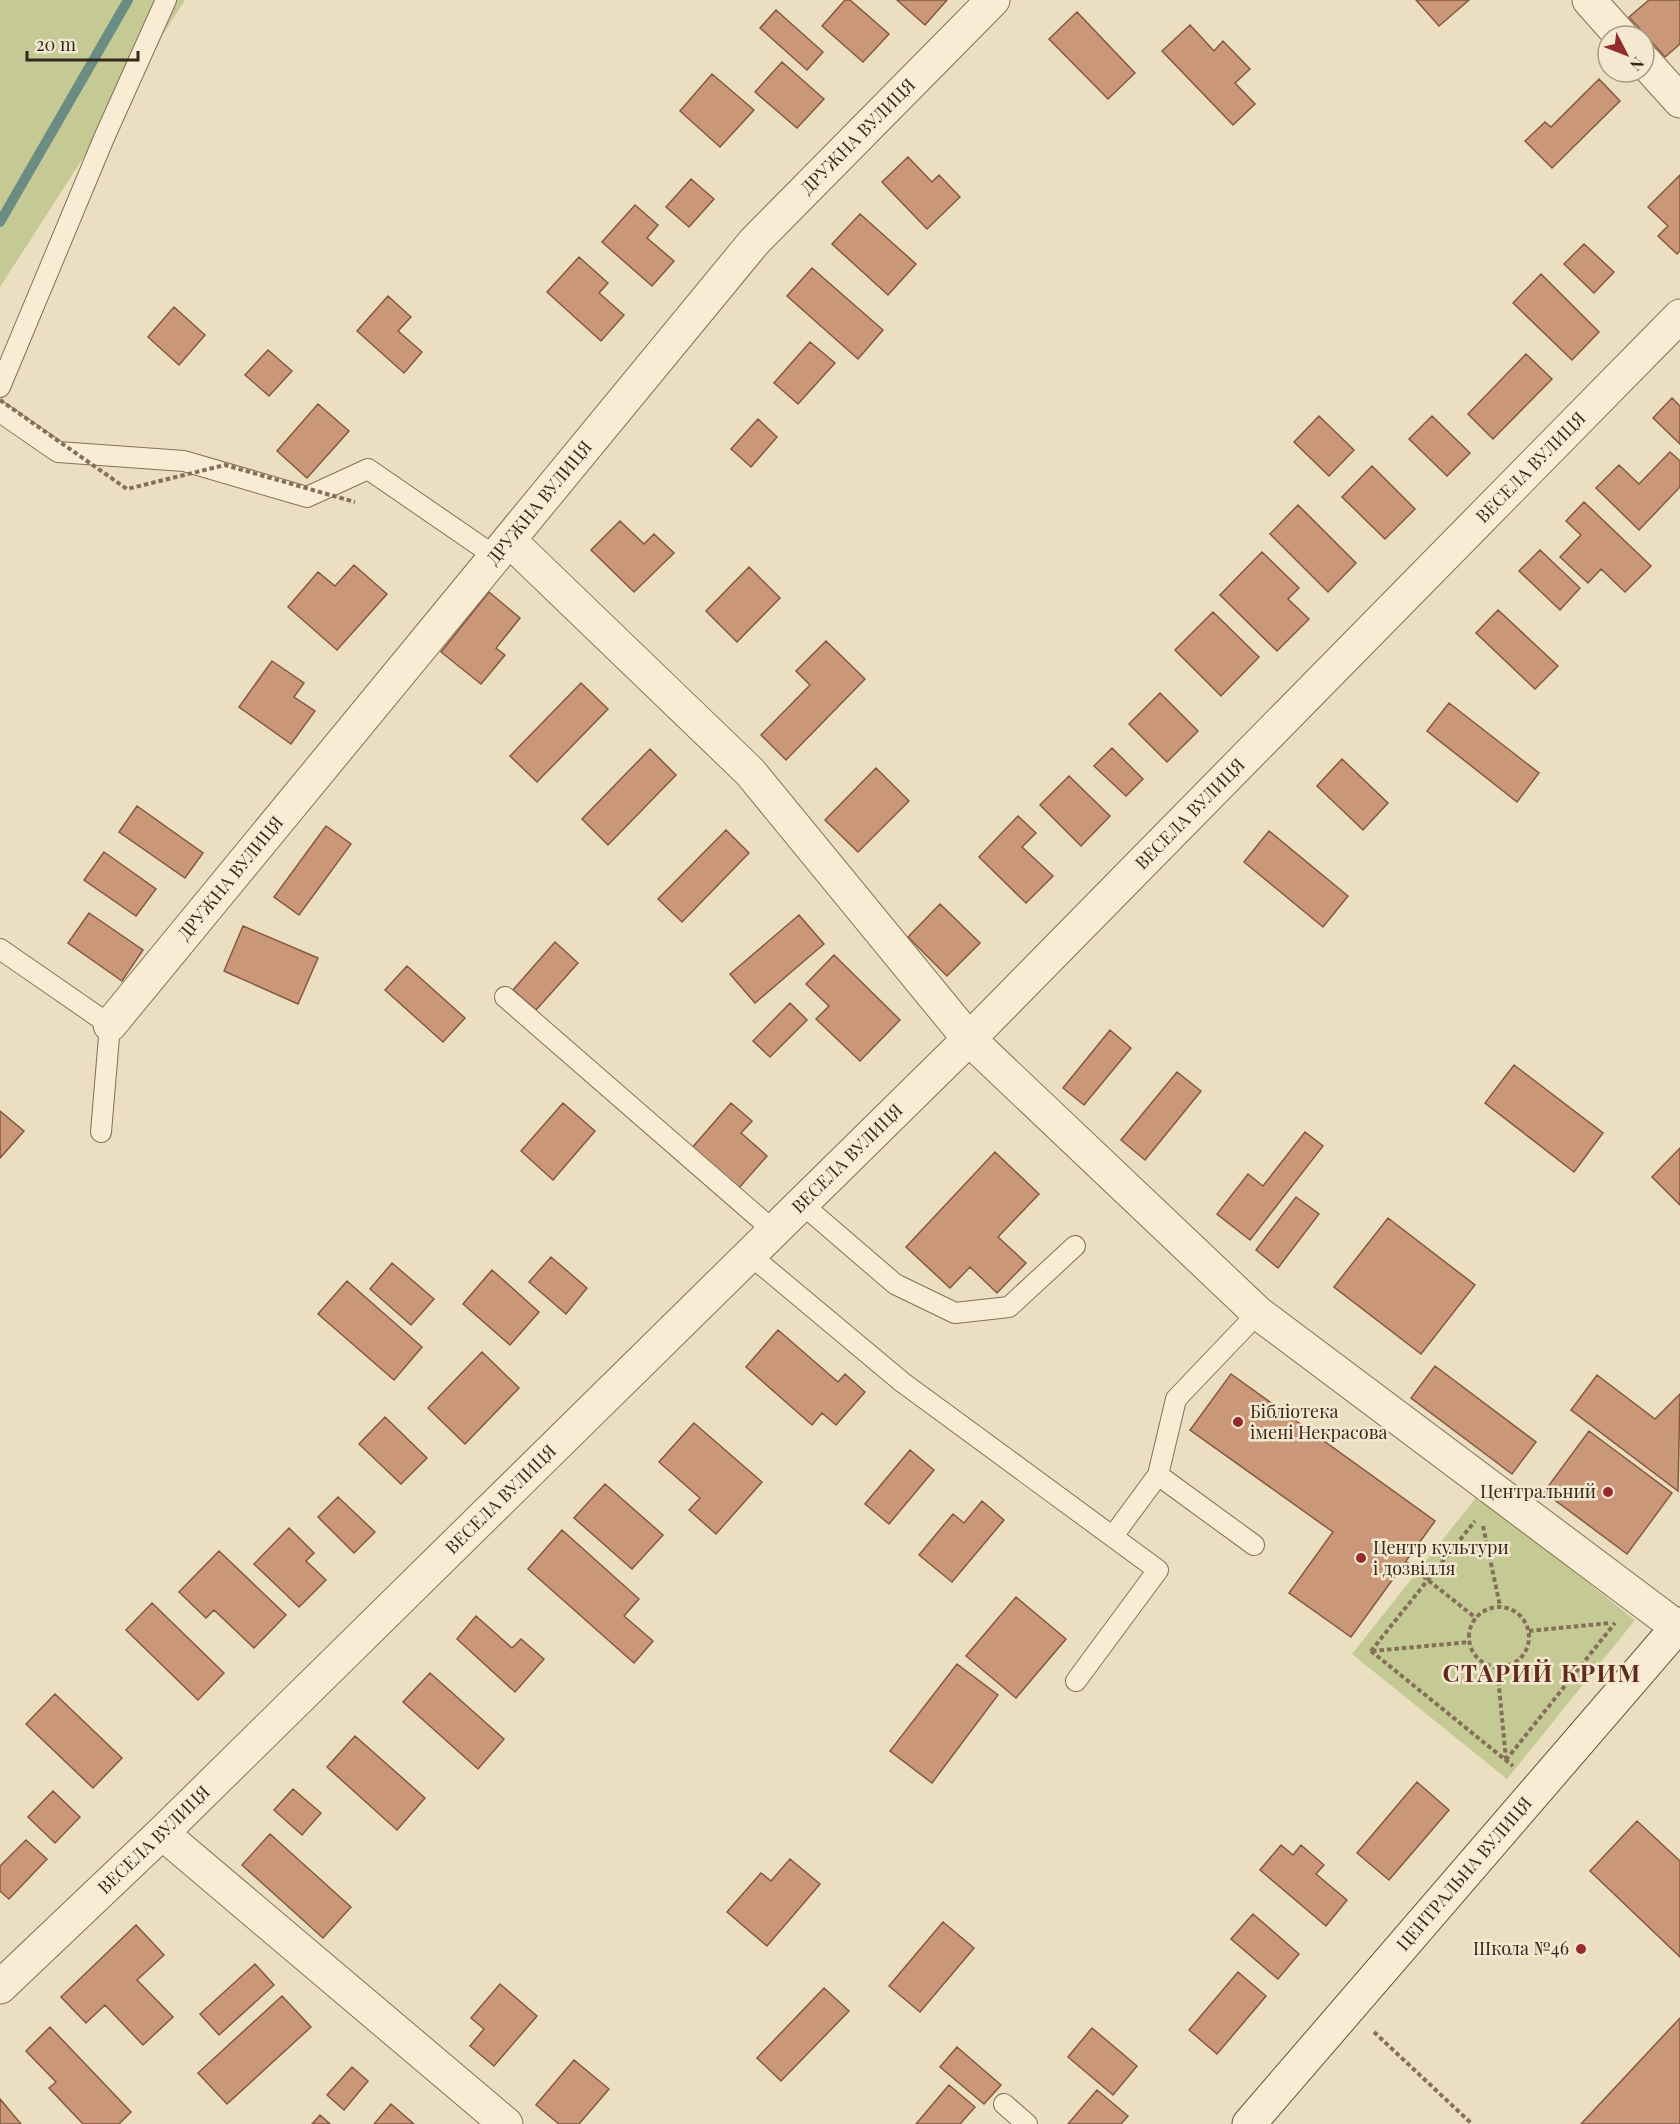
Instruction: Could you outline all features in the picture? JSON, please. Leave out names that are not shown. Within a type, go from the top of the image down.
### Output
[{"type":"street","name":"ДРУЖНА ВУЛИЦЯ","points":[[110,1025],[754,242],[993,0]]},
{"type":"street","points":[[1589,0],[1611,24]]},
{"type":"street","points":[[1656,74],[1680,101]]},
{"type":"street","name":"ВЕСЕЛА ВУЛИЦЯ","points":[[0,1988],[162,1833],[969,1039],[1680,316]]},
{"type":"street","points":[[503,548],[750,772],[969,1039],[1258,1313],[1674,1623]]},
{"type":"street","name":"ЦЕНТРАЛЬНА ВУЛИЦЯ","points":[[1250,2124],[1539,1787],[1674,1623]]},
{"type":"street","points":[[162,1833],[506,2124]]},
{"type":"lane","points":[[0,387],[104,138],[166,0]]},
{"type":"lane","points":[[0,412],[58,452],[184,461],[308,496],[368,469],[503,548]]},
{"type":"lane","points":[[0,949],[110,1025],[101,1132]]},
{"type":"lane","points":[[506,997],[774,1231]]},
{"type":"lane","points":[[802,1204],[895,1284],[955,1313],[1009,1307],[1075,1246]]},
{"type":"lane","points":[[750,1255],[902,1382],[1158,1570],[1076,1681]]},
{"type":"lane","points":[[1113,1536],[1158,1475],[1176,1399],[1258,1313]]},
{"type":"lane","points":[[1158,1475],[1254,1545]]},
{"type":"lane","points":[[1004,2104],[1027,2124]]},
{"type":"path","points":[[0,400],[128,489],[225,465],[355,502]]},
{"type":"path","points":[[1371,1652],[1480,1514],[1471,1473]]},
{"type":"path","points":[[1483,1526],[1500,1606]]},
{"type":"path","points":[[1405,1562],[1476,1618]]},
{"type":"path","points":[[1500,1606],[1518,1613],[1529,1630],[1529,1641],[1525,1652],[1518,1660],[1508,1665],[1497,1666],[1480,1659],[1473,1652],[1470,1642],[1472,1625],[1476,1618],[1483,1612],[1500,1606]]},
{"type":"path","points":[[1529,1630],[1615,1622],[1674,1623]]},
{"type":"path","points":[[1506,1760],[1615,1622]]},
{"type":"path","points":[[1371,1652],[1470,1642]]},
{"type":"path","points":[[1371,1652],[1539,1787]]},
{"type":"path","points":[[1497,1666],[1506,1760]]},
{"type":"path","points":[[1349,2008],[1472,2124]]},
{"type":"green space","points":[[0,0],[185,0],[0,287]]},
{"type":"green space","points":[[1478,1495],[1635,1620],[1507,1779],[1352,1654]]},
{"type":"building","points":[[845,0],[850,0],[889,34],[863,62],[822,26]]},
{"type":"building","points":[[897,0],[947,0],[925,25]]},
{"type":"building","points":[[1416,0],[1469,0],[1439,26]]},
{"type":"building","points":[[1649,0],[1680,0],[1680,44],[1665,57],[1656,47],[1656,24],[1635,24],[1629,17]]},
{"type":"building","points":[[776,10],[823,52],[807,70],[760,28]]},
{"type":"building","points":[[1077,12],[1135,73],[1108,99],[1049,39]]},
{"type":"building","points":[[1190,25],[1214,51],[1223,41],[1250,69],[1235,83],[1255,104],[1233,125],[1162,51]]},
{"type":"building","points":[[782,62],[824,99],[797,128],[755,92]]},
{"type":"building","points":[[712,74],[754,110],[720,147],[680,111]]},
{"type":"building","points":[[1596,82],[1596,84],[1604,84],[1620,101],[1552,168],[1525,141],[1545,122],[1551,127]]},
{"type":"building","points":[[908,157],[932,182],[939,175],[960,197],[927,229],[882,182]]},
{"type":"building","points":[[1680,175],[1680,251],[1677,254],[1658,236],[1668,226],[1648,207]]},
{"type":"building","points":[[691,179],[714,199],[689,227],[666,207]]},
{"type":"building","points":[[635,205],[658,225],[647,238],[674,261],[652,286],[602,242]]},
{"type":"building","points":[[860,214],[916,264],[888,295],[832,244]]},
{"type":"building","points":[[1584,244],[1614,272],[1594,293],[1564,264]]},
{"type":"building","points":[[579,257],[608,283],[599,293],[624,315],[601,341],[547,292]]},
{"type":"building","points":[[812,268],[883,330],[858,359],[787,296]]},
{"type":"building","points":[[1541,274],[1599,332],[1572,360],[1513,303]]},
{"type":"building","points":[[388,296],[411,317],[398,331],[422,352],[404,373],[357,331]]},
{"type":"building","points":[[174,307],[205,335],[179,365],[148,337]]},
{"type":"building","points":[[810,342],[835,363],[798,404],[774,383]]},
{"type":"building","points":[[268,350],[292,371],[269,396],[245,375]]},
{"type":"building","points":[[1526,354],[1552,379],[1493,439],[1468,414]]},
{"type":"building","points":[[1672,398],[1680,406],[1680,444],[1653,418]]},
{"type":"building","points":[[318,404],[349,431],[307,478],[277,451]]},
{"type":"building","points":[[1319,416],[1354,450],[1329,476],[1294,442]]},
{"type":"building","points":[[1432,416],[1470,453],[1447,476],[1409,439]]},
{"type":"building","points":[[758,419],[777,437],[751,467],[731,449]]},
{"type":"building","points":[[1670,452],[1680,461],[1680,487],[1639,530],[1596,488],[1619,465],[1639,484]]},
{"type":"building","points":[[1372,466],[1415,509],[1385,539],[1342,497]]},
{"type":"building","points":[[1584,502],[1651,566],[1625,592],[1601,569],[1588,583],[1560,557],[1581,535],[1566,521]]},
{"type":"building","points":[[1298,505],[1356,563],[1328,592],[1270,534]]},
{"type":"building","points":[[620,521],[644,544],[654,534],[674,553],[634,592],[591,550]]},
{"type":"building","points":[[1540,550],[1580,588],[1560,610],[1519,571]]},
{"type":"building","points":[[1262,552],[1299,588],[1288,599],[1309,619],[1277,651],[1220,595]]},
{"type":"building","points":[[354,565],[387,594],[337,650],[288,607],[318,572],[335,586]]},
{"type":"building","points":[[749,567],[780,598],[737,642],[706,611]]},
{"type":"building","points":[[489,592],[520,618],[496,648],[505,655],[481,684],[441,652]]},
{"type":"building","points":[[1498,610],[1558,666],[1535,689],[1476,633]]},
{"type":"building","points":[[1213,612],[1259,657],[1221,696],[1175,650]]},
{"type":"building","points":[[826,641],[865,679],[786,760],[761,735],[810,685],[796,671]]},
{"type":"building","points":[[272,661],[304,683],[294,697],[315,711],[291,744],[239,707]]},
{"type":"building","points":[[581,683],[608,709],[537,782],[510,756]]},
{"type":"building","points":[[1160,693],[1198,731],[1167,762],[1129,724]]},
{"type":"building","points":[[1449,703],[1539,773],[1517,802],[1427,731]]},
{"type":"building","points":[[1112,748],[1143,779],[1126,796],[1094,766]]},
{"type":"building","points":[[650,749],[676,775],[608,845],[582,819]]},
{"type":"building","points":[[1342,759],[1388,803],[1363,830],[1317,786]]},
{"type":"building","points":[[876,768],[909,801],[858,852],[825,820]]},
{"type":"building","points":[[1069,776],[1110,816],[1081,846],[1040,805]]},
{"type":"building","points":[[137,806],[203,853],[185,878],[119,832]]},
{"type":"building","points":[[1018,816],[1036,833],[1022,847],[1053,876],[1026,903],[979,857]]},
{"type":"building","points":[[326,826],[351,844],[299,915],[274,897]]},
{"type":"building","points":[[726,830],[749,853],[682,922],[658,899]]},
{"type":"building","points":[[1269,831],[1348,896],[1323,927],[1244,862]]},
{"type":"building","points":[[104,852],[156,889],[136,916],[84,880]]},
{"type":"building","points":[[940,904],[980,943],[947,976],[908,937]]},
{"type":"building","points":[[89,913],[143,950],[122,981],[68,943]]},
{"type":"building","points":[[799,915],[824,944],[755,1003],[730,974]]},
{"type":"building","points":[[243,926],[318,958],[298,1004],[224,971]]},
{"type":"building","points":[[555,942],[578,963],[536,1010],[513,990]]},
{"type":"building","points":[[834,955],[900,1020],[860,1061],[816,1019],[829,1006],[806,984]]},
{"type":"building","points":[[407,966],[465,1018],[443,1042],[385,990]]},
{"type":"building","points":[[790,1003],[807,1020],[770,1057],[753,1041]]},
{"type":"building","points":[[1110,1030],[1131,1048],[1084,1105],[1063,1088]]},
{"type":"building","points":[[1514,1065],[1603,1133],[1574,1172],[1485,1103]]},
{"type":"building","points":[[1177,1072],[1201,1091],[1145,1160],[1121,1140]]},
{"type":"building","points":[[563,1103],[595,1131],[553,1180],[521,1151]]},
{"type":"building","points":[[731,1103],[752,1121],[741,1133],[767,1156],[738,1189],[691,1149]]},
{"type":"building","points":[[0,1111],[24,1131],[0,1158]]},
{"type":"building","points":[[1305,1132],[1323,1146],[1250,1240],[1217,1214],[1248,1174],[1263,1186]]},
{"type":"building","points":[[1680,1148],[1680,1205],[1652,1177]]},
{"type":"building","points":[[995,1152],[1039,1194],[998,1237],[1026,1263],[997,1293],[970,1267],[950,1288],[906,1247]]},
{"type":"building","points":[[1296,1197],[1319,1214],[1278,1268],[1256,1250]]},
{"type":"building","points":[[1388,1218],[1475,1285],[1421,1354],[1334,1287]]},
{"type":"building","points":[[551,1257],[587,1288],[566,1314],[529,1282]]},
{"type":"building","points":[[392,1263],[434,1299],[411,1325],[370,1289]]},
{"type":"building","points":[[492,1270],[539,1312],[510,1345],[463,1304]]},
{"type":"building","points":[[347,1281],[422,1347],[394,1380],[318,1314]]},
{"type":"building","points":[[778,1330],[838,1382],[845,1374],[865,1392],[836,1425],[822,1413],[812,1425],[746,1367]]},
{"type":"building","points":[[482,1352],[519,1388],[465,1444],[428,1408]]},
{"type":"building","points":[[1435,1366],[1536,1442],[1512,1474],[1411,1398]]},
{"type":"building","points":[[1231,1374],[1435,1521],[1351,1637],[1289,1593],[1333,1532],[1190,1430]]},
{"type":"building","points":[[1597,1375],[1655,1419],[1680,1394],[1678,1491],[1571,1410]]},
{"type":"building","points":[[385,1417],[427,1458],[401,1484],[359,1444]]},
{"type":"building","points":[[694,1423],[762,1482],[716,1534],[689,1510],[700,1498],[659,1462]]},
{"type":"building","points":[[1589,1431],[1672,1493],[1627,1554],[1544,1492]]},
{"type":"building","points":[[910,1450],[934,1470],[889,1524],[865,1504]]},
{"type":"building","points":[[605,1484],[663,1535],[632,1569],[574,1518]]},
{"type":"building","points":[[338,1497],[375,1532],[354,1553],[318,1517]]},
{"type":"building","points":[[982,1501],[1004,1520],[952,1582],[919,1555],[953,1514],[964,1523]]},
{"type":"building","points":[[289,1528],[314,1553],[306,1561],[326,1580],[299,1607],[254,1564]]},
{"type":"building","points":[[562,1530],[639,1599],[624,1616],[653,1641],[634,1663],[528,1569]]},
{"type":"building","points":[[219,1551],[286,1615],[254,1648],[214,1610],[206,1618],[179,1592]]},
{"type":"building","points":[[1016,1597],[1066,1639],[1016,1698],[966,1656]]},
{"type":"building","points":[[152,1603],[224,1673],[198,1700],[126,1630]]},
{"type":"building","points":[[476,1616],[512,1648],[521,1639],[544,1659],[515,1692],[457,1639]]},
{"type":"building","points":[[957,1664],[998,1695],[932,1783],[890,1751]]},
{"type":"building","points":[[430,1673],[504,1739],[478,1769],[403,1702]]},
{"type":"building","points":[[55,1694],[122,1758],[93,1788],[26,1724]]},
{"type":"building","points":[[355,1736],[425,1798],[397,1830],[327,1767]]},
{"type":"building","points":[[1417,1782],[1449,1810],[1389,1880],[1357,1853]]},
{"type":"building","points":[[293,1789],[321,1813],[302,1835],[274,1810]]},
{"type":"building","points":[[53,1791],[80,1817],[55,1843],[28,1817]]},
{"type":"building","points":[[1637,1821],[1680,1861],[1680,1957],[1590,1871]]},
{"type":"building","points":[[270,1834],[351,1907],[323,1938],[242,1865]]},
{"type":"building","points":[[26,1840],[47,1859],[9,1899],[0,1891],[0,1866]]},
{"type":"building","points":[[1281,1845],[1293,1855],[1301,1845],[1324,1865],[1316,1874],[1347,1900],[1326,1926],[1260,1870]]},
{"type":"building","points":[[790,1859],[820,1884],[767,1946],[727,1912],[761,1873],[771,1881]]},
{"type":"building","points":[[1253,1914],[1299,1954],[1278,1979],[1231,1939]]},
{"type":"building","points":[[943,1922],[974,1948],[920,2012],[889,1986]]},
{"type":"building","points":[[136,1925],[164,1955],[137,1980],[173,2017],[143,2045],[105,2005],[86,2023],[61,1997]]},
{"type":"building","points":[[255,1964],[274,1985],[219,2035],[200,2014]]},
{"type":"building","points":[[1238,1972],[1266,1996],[1217,2054],[1189,2030]]},
{"type":"building","points":[[500,1984],[537,2016],[494,2066],[470,2046],[484,2029],[471,2018]]},
{"type":"building","points":[[824,1988],[849,2011],[781,2081],[757,2058]]},
{"type":"building","points":[[282,1996],[311,2027],[227,2104],[198,2073]]},
{"type":"building","points":[[1680,2018],[1680,2124],[1581,2124]]},
{"type":"building","points":[[50,2027],[131,2112],[119,2124],[83,2124],[49,2088],[56,2082],[26,2051]]},
{"type":"building","points":[[1092,2028],[1137,2066],[1113,2095],[1068,2057]]},
{"type":"building","points":[[957,2047],[1001,2085],[984,2104],[940,2067]]},
{"type":"building","points":[[574,2060],[609,2089],[579,2124],[559,2124],[536,2105]]},
{"type":"building","points":[[352,2067],[368,2081],[344,2110],[327,2095]]},
{"type":"building","points":[[949,2085],[975,2107],[960,2124],[916,2124]]},
{"type":"building","points":[[1097,2090],[1128,2116],[1121,2124],[1068,2124]]},
{"type":"building","points":[[0,2099],[21,2124],[0,2124]]},
{"type":"building","points":[[391,2104],[414,2124],[374,2124]]},
{"type":"building","points":[[320,2115],[330,2124],[312,2124]]},
{"type":"waterway","points":[[0,222],[128,0]]},
{"type":"place","name":"Бібліотека імені Некрасова","points":[[1238,1422]]},
{"type":"place","name":"Центральний","points":[[1608,1492]]},
{"type":"place","name":"Центр культури і дозвілля","points":[[1361,1558]]},
{"type":"place","name":"Школа №46","points":[[1581,1949]]},
{"type":"district","name":"СТАРИЙ КРИМ","points":[[1542,1674]]}]
